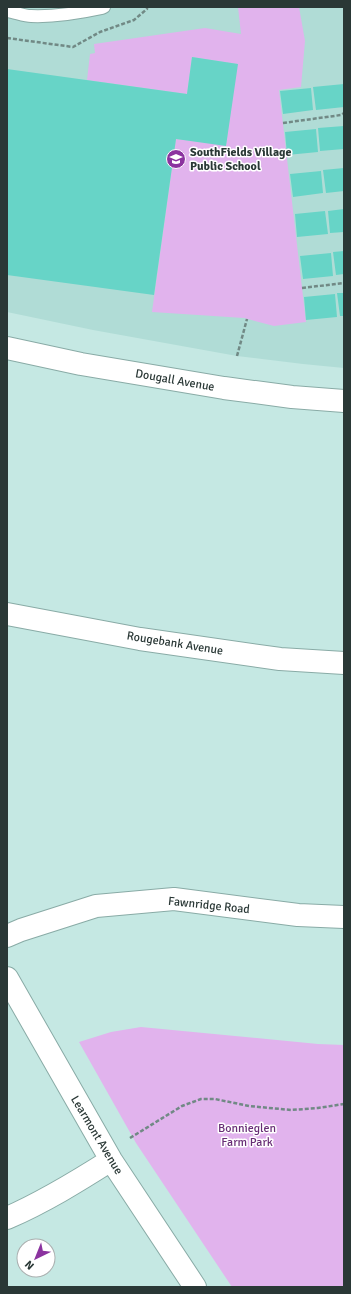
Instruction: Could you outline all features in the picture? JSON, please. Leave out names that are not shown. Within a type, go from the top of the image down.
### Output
[{"type":"street","name":"Dougall Avenue","points":[[7,348],[81,364],[224,388],[292,397],[344,400]]},
{"type":"street","name":"Rougebank Avenue","points":[[7,614],[140,639],[280,659],[344,663]]},
{"type":"street","name":"Fawnridge Road","points":[[7,936],[21,930],[96,906],[174,899],[298,915],[344,917]]},
{"type":"street","name":"Learmont Avenue","points":[[7,978],[111,1160],[195,1287]]},
{"type":"street","points":[[7,1218],[26,1210],[84,1178],[111,1160]]},
{"type":"lane","points":[[7,11],[29,16],[38,16],[75,13],[104,7]]},
{"type":"path","points":[[7,38],[73,48],[100,32],[134,20],[147,7]]},
{"type":"path","points":[[283,123],[341,115],[344,113]]},
{"type":"path","points":[[302,288],[344,283]]},
{"type":"path","points":[[237,356],[247,319]]},
{"type":"path","points":[[130,1138],[182,1106],[201,1099],[215,1099],[249,1106],[291,1110],[344,1104]]},
{"type":"shaded area","name":"SouthFields Village Public School","points":[[7,7],[344,7],[344,368],[237,356],[93,330],[7,312]]},
{"type":"green space","points":[[238,7],[299,7],[305,41],[301,87],[279,90],[306,322],[274,326],[244,318],[152,312],[176,139],[226,145],[237,64],[192,57],[187,94],[87,80],[90,54],[95,53],[94,44],[205,28],[241,34]]},
{"type":"green space","name":"Bonnieglen Farm Park","points":[[141,1027],[318,1044],[344,1045],[344,1287],[232,1287],[136,1143],[79,1042],[111,1032]]},
{"type":"building","points":[[192,57],[238,64],[226,146],[176,139],[154,295],[7,275],[7,69],[187,94]]},
{"type":"building","points":[[344,84],[344,107],[316,110],[313,87]]},
{"type":"building","points":[[311,88],[313,110],[283,114],[280,91]]},
{"type":"building","points":[[344,126],[344,149],[320,151],[318,128]]},
{"type":"building","points":[[316,129],[318,152],[287,155],[285,132]]},
{"type":"building","points":[[344,168],[344,191],[326,193],[323,170]]},
{"type":"building","points":[[321,171],[323,193],[293,197],[290,174]]},
{"type":"building","points":[[344,209],[344,232],[330,233],[328,211]]},
{"type":"building","points":[[325,211],[328,234],[297,237],[295,214]]},
{"type":"building","points":[[344,251],[344,274],[336,275],[333,252]]},
{"type":"building","points":[[331,253],[333,276],[303,279],[300,256]]},
{"type":"building","points":[[337,293],[344,293],[344,316],[340,316]]},
{"type":"building","points":[[335,294],[337,317],[306,320],[304,297]]},
{"type":"place","name":"SouthFields Village Public School","points":[[176,159]]}]
